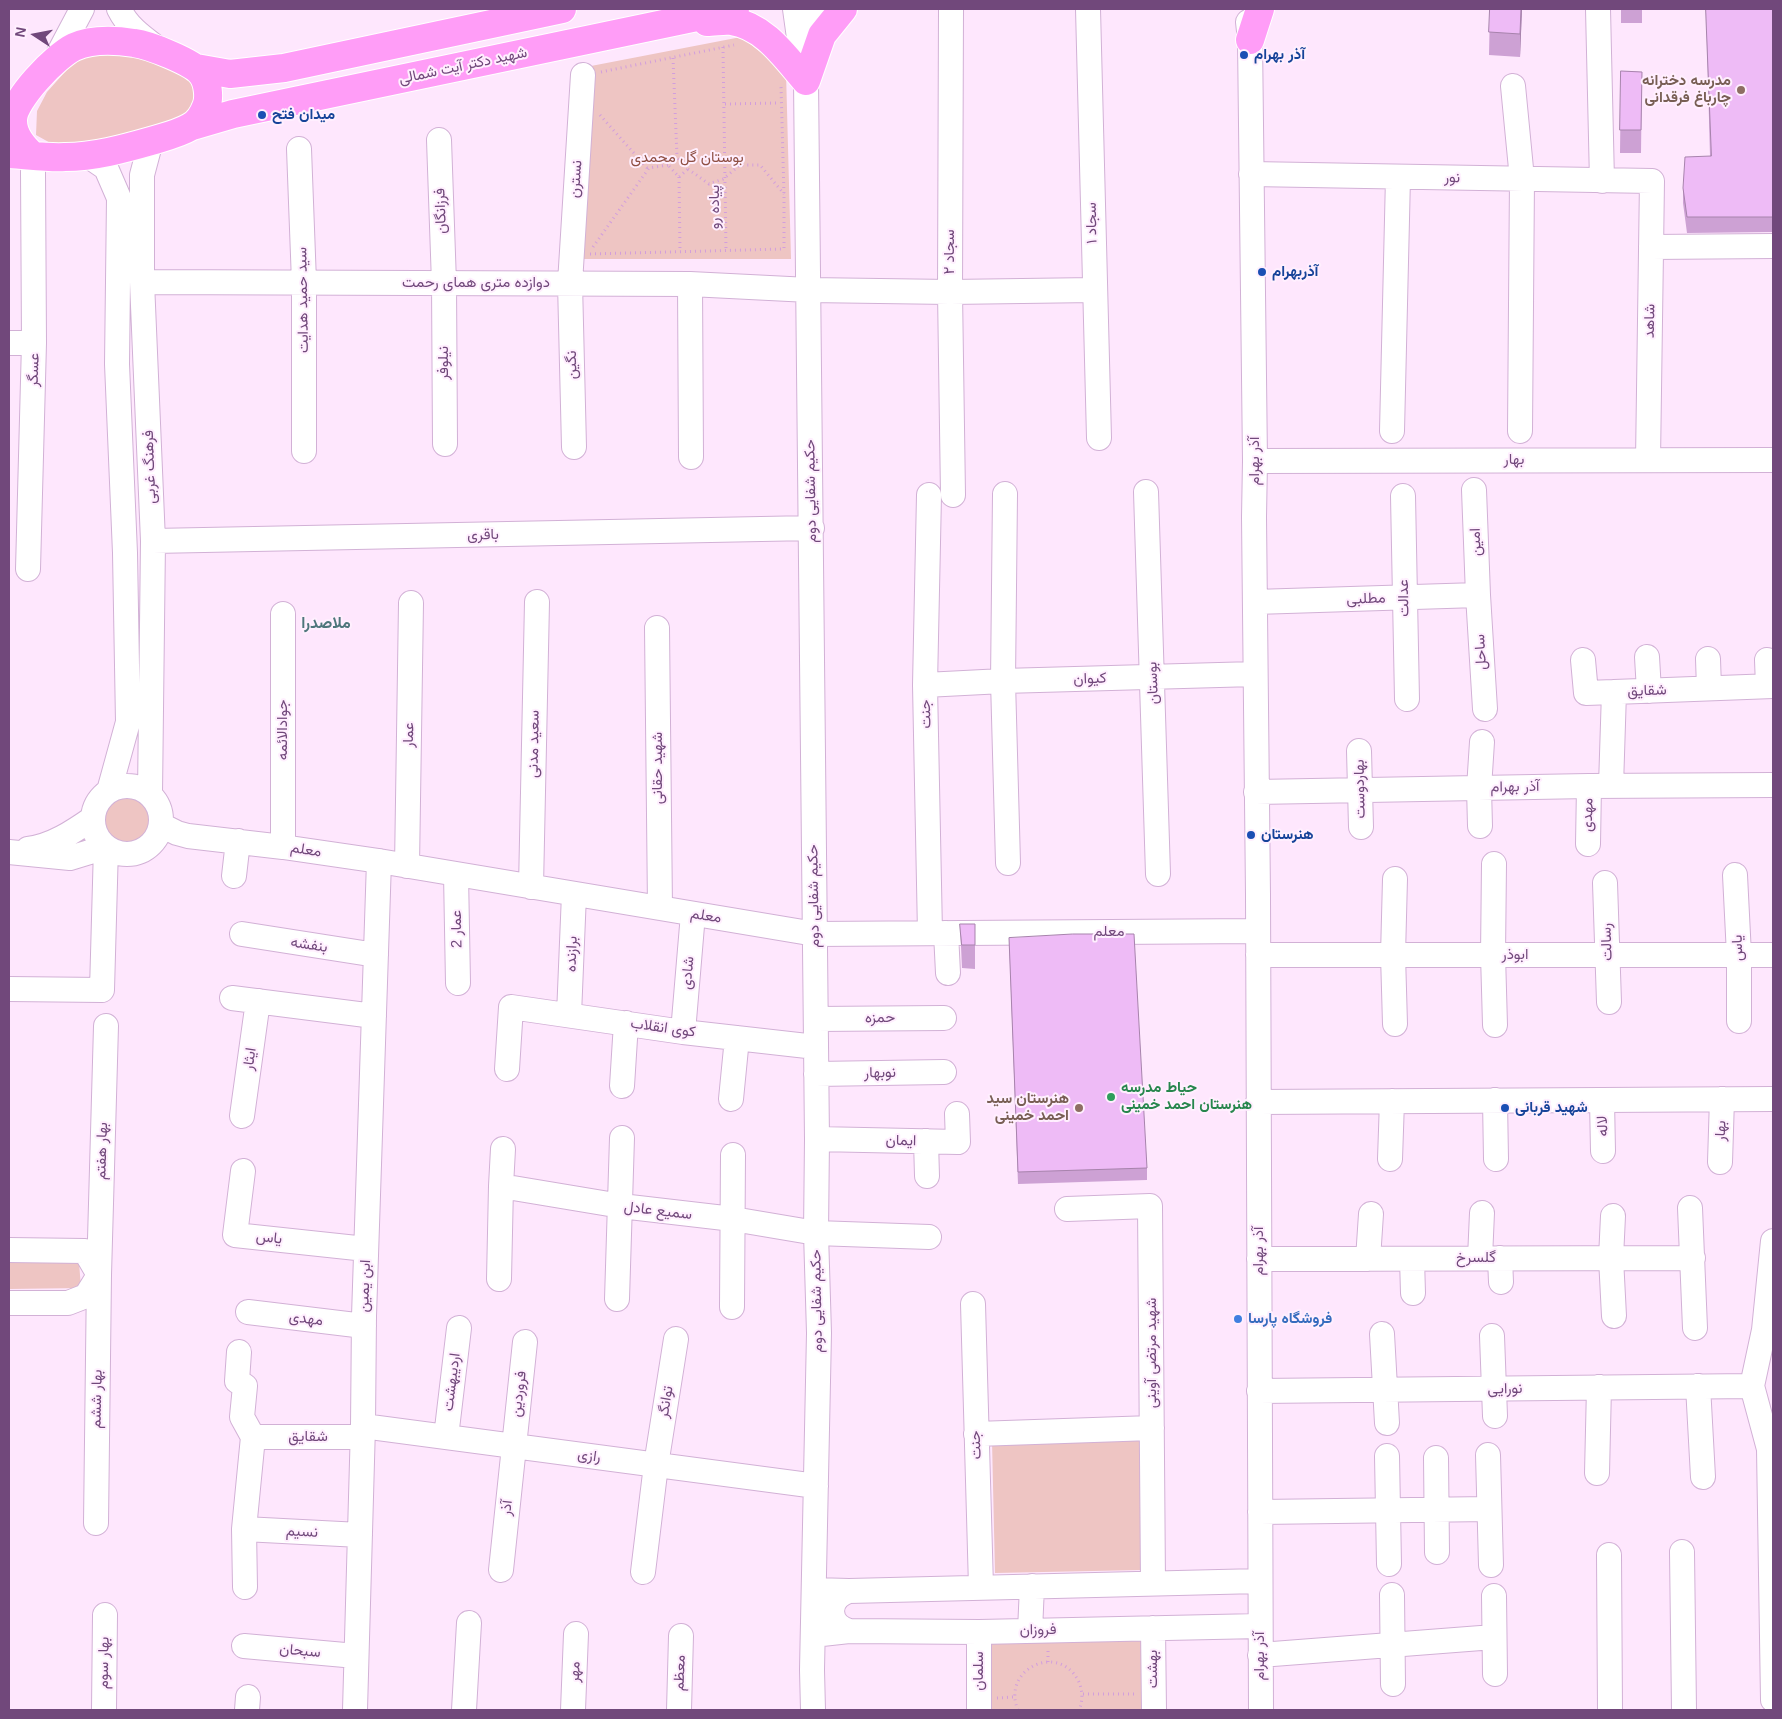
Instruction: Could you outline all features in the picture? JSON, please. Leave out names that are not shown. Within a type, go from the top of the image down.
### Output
[{"type":"main road","name":"شهید دکتر آیت شمالی","points":[[192,126],[233,114],[735,9]]},
{"type":"main road","points":[[663,24],[730,21],[756,28],[777,48],[793,79],[822,35],[843,9]]},
{"type":"main road","points":[[1245,9],[1250,40]]},
{"type":"main road","points":[[1250,40],[1260,9]]},
{"type":"main road","points":[[196,68],[202,74],[207,87],[208,102],[202,116],[192,126],[151,141],[107,153],[67,158],[25,160],[12,120],[13,107],[55,60],[74,47],[92,41],[136,43],[158,49],[196,68],[230,74],[284,68],[547,10]]},
{"type":"street","points":[[55,60],[82,9]]},
{"type":"street","points":[[119,9],[124,19],[136,33],[158,49]]},
{"type":"street","points":[[793,79],[795,9]]},
{"type":"street","points":[[793,79],[814,9]]},
{"type":"street","name":"سجاد ۲","points":[[951,9],[950,292],[953,495]]},
{"type":"street","name":"سجاد ۱","points":[[1088,9],[1099,438]]},
{"type":"street","name":"آذر بهرام","points":[[1254,9],[1250,40],[1255,460],[1261,1710]]},
{"type":"street","points":[[1598,9],[1602,180]]},
{"type":"street","name":"نسترن","points":[[570,283],[583,75]]},
{"type":"street","name":"حکیم شفایی دوم","points":[[793,79],[796,194],[809,290],[812,528],[817,1139],[816,1233],[819,1333],[813,1710]]},
{"type":"street","points":[[1513,86],[1522,179],[1520,431]]},
{"type":"street","name":"فرزانگان","points":[[439,140],[444,283]]},
{"type":"street","name":"فرهنگ غربی","points":[[150,794],[153,541],[142,282],[142,175],[151,141]]},
{"type":"street","name":"سید حمید هدایت","points":[[299,149],[304,282],[304,451]]},
{"type":"street","name":"فرهنگ غربی","points":[[87,155],[106,168],[119,198],[117,364],[128,722],[109,791]]},
{"type":"street","name":"عسگر","points":[[25,160],[34,343],[28,569]]},
{"type":"street","name":"نور","points":[[1251,174],[1652,181]]},
{"type":"street","points":[[1392,431],[1398,177]]},
{"type":"street","name":"شاهد","points":[[1648,460],[1652,181]]},
{"type":"street","points":[[1651,247],[1773,246]]},
{"type":"street","name":"دوازده متری همای رحمت","points":[[142,282],[690,284],[809,290],[950,292],[1094,290]]},
{"type":"street","name":"نیلوفر","points":[[444,283],[445,444]]},
{"type":"street","name":"نگین","points":[[570,283],[574,448]]},
{"type":"street","points":[[690,284],[691,457]]},
{"type":"street","points":[[9,343],[34,343]]},
{"type":"street","name":"بهار","points":[[1255,460],[1773,460]]},
{"type":"street","name":"امین","points":[[1474,490],[1478,595]]},
{"type":"street","name":"بوستان","points":[[1146,492],[1158,874]]},
{"type":"street","points":[[1005,494],[1003,681],[1008,863]]},
{"type":"street","name":"جنت","points":[[928,496],[925,686],[938,933],[948,973]]},
{"type":"street","name":"عدالت","points":[[1403,496],[1407,699]]},
{"type":"street","name":"باقری","points":[[153,541],[812,528]]},
{"type":"street","name":"مطلبی","points":[[1255,602],[1478,595]]},
{"type":"street","name":"ساحل","points":[[1478,595],[1485,708]]},
{"type":"street","name":"سعید مدنی","points":[[530,886],[537,602]]},
{"type":"street","name":"عمار","points":[[407,866],[411,603]]},
{"type":"street","name":"جوادالائمه","points":[[283,614],[283,847]]},
{"type":"street","name":"شهید حقانی","points":[[657,628],[660,908]]},
{"type":"street","points":[[1647,657],[1649,691]]},
{"type":"street","points":[[1708,658],[1709,688]]},
{"type":"street","points":[[1583,660],[1586,693],[1614,692]]},
{"type":"street","points":[[1767,660],[1770,686]]},
{"type":"street","name":"کیوان","points":[[925,686],[1003,681],[1256,674]]},
{"type":"street","name":"شقایق","points":[[1600,786],[1614,692],[1770,686]]},
{"type":"street","points":[[1480,826],[1478,788],[1482,742]]},
{"type":"street","name":"بهاردوست","points":[[1359,751],[1361,827]]},
{"type":"street","name":"آذر بهرام","points":[[1256,792],[1773,785]]},
{"type":"street","points":[[119,786],[141,788],[150,794],[157,803],[161,813],[161,825],[157,836],[150,846],[140,852],[128,854],[117,853],[106,847],[94,829],[95,807],[101,798],[119,786]]},
{"type":"street","name":"مهدی","points":[[1588,844],[1600,786]]},
{"type":"street","points":[[9,852],[42,847],[72,832],[93,818]]},
{"type":"street","name":"معلم","points":[[161,825],[188,836],[238,841],[379,861],[815,934],[1258,931]]},
{"type":"street","points":[[234,876],[238,841]]},
{"type":"street","points":[[9,852],[70,858],[106,847]]},
{"type":"street","points":[[9,989],[102,990],[106,847]]},
{"type":"street","name":"ابن یمین","points":[[355,1710],[366,1249],[379,861]]},
{"type":"street","points":[[1494,864],[1493,955],[1495,1025]]},
{"type":"street","name":"عمار 2","points":[[456,874],[458,983]]},
{"type":"street","name":"یاس","points":[[1735,874],[1739,955],[1739,1021]]},
{"type":"street","points":[[1395,880],[1393,955],[1395,1024]]},
{"type":"street","name":"رسالت","points":[[1605,883],[1609,1002]]},
{"type":"street","name":"برازنده","points":[[569,1014],[574,894]]},
{"type":"street","name":"شادی","points":[[682,1032],[693,914]]},
{"type":"street","name":"بنفشه","points":[[242,934],[376,955]]},
{"type":"street","name":"ابوذر","points":[[1258,955],[1773,955]]},
{"type":"street","points":[[232,998],[374,1016]]},
{"type":"street","name":"ایثار","points":[[242,1116],[258,1002]]},
{"type":"street","name":"کوی انقلاب","points":[[507,1069],[511,1007],[682,1032],[816,1047]]},
{"type":"street","name":"حمزه","points":[[816,1019],[944,1018]]},
{"type":"street","points":[[622,1086],[626,1023]]},
{"type":"street","name":"بهار هفتم","points":[[99,1275],[106,1026]]},
{"type":"street","points":[[731,1099],[737,1038]]},
{"type":"street","name":"نوبهار","points":[[816,1074],[944,1072]]},
{"type":"street","name":"بهار","points":[[1720,1162],[1722,1099]]},
{"type":"street","points":[[1258,1102],[1773,1099]]},
{"type":"street","points":[[1494,1100],[1496,1159]]},
{"type":"street","name":"لاله","points":[[1602,1100],[1603,1151]]},
{"type":"street","points":[[1390,1159],[1392,1101]]},
{"type":"street","name":"ایمان","points":[[817,1139],[958,1142],[957,1114]]},
{"type":"street","points":[[617,1299],[622,1138]]},
{"type":"street","points":[[926,1141],[927,1176]]},
{"type":"street","points":[[499,1279],[503,1149]]},
{"type":"street","points":[[732,1306],[733,1154]]},
{"type":"street","name":"یاس","points":[[243,1171],[235,1235],[366,1249]]},
{"type":"street","name":"سمیع عادل","points":[[501,1186],[621,1206],[816,1233]]},
{"type":"street","name":"شهید مرتضی آوینی","points":[[1067,1208],[1150,1206],[1153,1583]]},
{"type":"street","points":[[1690,1208],[1695,1328]]},
{"type":"street","points":[[1482,1213],[1490,1258],[1501,1282]]},
{"type":"street","points":[[1368,1259],[1372,1214]]},
{"type":"street","points":[[1613,1216],[1611,1258],[1614,1316]]},
{"type":"street","points":[[816,1233],[929,1237]]},
{"type":"street","points":[[1773,1240],[1764,1330],[1752,1386],[1769,1449],[1773,1700]]},
{"type":"street","points":[[9,1250],[85,1251],[99,1275],[86,1296],[68,1303],[9,1303]]},
{"type":"street","name":"گلسرخ","points":[[1259,1259],[1693,1258]]},
{"type":"street","points":[[1412,1259],[1413,1293]]},
{"type":"street","name":"بهار ششم","points":[[96,1523],[99,1275]]},
{"type":"street","name":"جنت","points":[[972,1304],[980,1587]]},
{"type":"street","name":"مهدی","points":[[248,1312],[364,1326]]},
{"type":"street","name":"اردیبهشت","points":[[446,1437],[459,1328]]},
{"type":"street","points":[[1382,1334],[1387,1423]]},
{"type":"street","points":[[1492,1336],[1495,1416]]},
{"type":"street","name":"توانگر","points":[[643,1572],[656,1465],[676,1339]]},
{"type":"street","name":"فروردین","points":[[513,1446],[525,1342]]},
{"type":"street","points":[[239,1352],[237,1381],[245,1386],[242,1417],[253,1438],[244,1529],[245,1587]]},
{"type":"street","points":[[1698,1386],[1703,1477]]},
{"type":"street","name":"نورایی","points":[[1259,1392],[1752,1386]]},
{"type":"street","points":[[1597,1473],[1599,1388]]},
{"type":"street","points":[[976,1434],[1152,1428]]},
{"type":"street","name":"شقایق","points":[[253,1438],[363,1431]]},
{"type":"street","name":"رازی","points":[[363,1431],[446,1437],[816,1486]]},
{"type":"street","name":"آذر","points":[[501,1570],[513,1446]]},
{"type":"street","points":[[1488,1455],[1492,1565]]},
{"type":"street","points":[[1387,1456],[1389,1564]]},
{"type":"street","points":[[1436,1458],[1437,1552]]},
{"type":"street","points":[[1260,1512],[1489,1509]]},
{"type":"street","name":"نسیم","points":[[244,1529],[360,1535]]},
{"type":"street","points":[[1682,1552],[1684,1710]]},
{"type":"street","points":[[1609,1555],[1610,1710]]},
{"type":"street","points":[[1225,1581],[1239,1587],[1246,1599],[1247,1607],[1240,1621],[1226,1627]]},
{"type":"street","points":[[814,1590],[848,1591],[1260,1581]]},
{"type":"street","points":[[1030,1631],[1032,1586]]},
{"type":"street","points":[[848,1591],[837,1597],[832,1608],[834,1621],[838,1626],[849,1631]]},
{"type":"street","points":[[1392,1595],[1393,1684]]},
{"type":"street","points":[[1494,1596],[1495,1674]]},
{"type":"street","name":"بهار سوم","points":[[104,1710],[105,1615]]},
{"type":"street","points":[[464,1710],[469,1624]]},
{"type":"street","name":"فروزان","points":[[813,1635],[849,1631],[979,1632],[1260,1626]]},
{"type":"street","name":"بهشت","points":[[1153,1628],[1154,1702]]},
{"type":"street","name":"سلمان","points":[[979,1632],[979,1710]]},
{"type":"street","name":"مهر","points":[[574,1710],[576,1634]]},
{"type":"street","name":"معظم","points":[[679,1710],[681,1636]]},
{"type":"street","points":[[1260,1655],[1494,1637]]},
{"type":"street","name":"سبحان","points":[[244,1646],[356,1656]]},
{"type":"path","points":[[583,75],[743,43]]},
{"type":"path","name":"پیاده رو","points":[[724,47],[726,251]]},
{"type":"path","points":[[673,58],[677,157],[688,169],[709,184],[726,176],[740,165],[760,165],[796,194]]},
{"type":"path","points":[[677,157],[668,165],[649,168],[588,254],[784,249],[796,194],[793,79]]},
{"type":"path","points":[[725,104],[777,103]]},
{"type":"path","points":[[596,110],[648,169]]},
{"type":"path","points":[[668,165],[679,177],[680,252]]},
{"type":"path","points":[[679,177],[688,169]]},
{"type":"path","points":[[1018,1710],[1014,1697],[1016,1685],[1030,1667],[1042,1662],[1064,1665],[1074,1673],[1080,1683],[1082,1694],[1079,1710]]},
{"type":"path","points":[[1082,1694],[1154,1702]]},
{"type":"green space","name":"بوستان گل محمدی","points":[[741,37],[786,72],[791,259],[582,259],[591,66]]},
{"type":"green space","points":[[114,47],[197,81],[192,112],[174,127],[63,150],[36,135],[37,111],[47,92],[72,64],[90,50]]},
{"type":"green space","points":[[123,793],[133,793],[146,800],[153,813],[153,823],[146,836],[133,843],[123,843],[114,839],[107,832],[103,823],[103,813],[107,804],[114,797]]},
{"type":"green space","points":[[9,1262],[79,1262],[81,1288],[9,1289]]},
{"type":"green space","points":[[1140,1440],[1141,1570],[995,1573],[992,1441]]},
{"type":"green space","points":[[1143,1639],[1142,1710],[990,1710],[990,1643]]},
{"type":"building","points":[[1490,9],[1521,9],[1520,34],[1489,32]]},
{"type":"building","name":"مدرسه دخترانه چارباغ فرقدانی","points":[[1706,9],[1773,9],[1773,217],[1687,217],[1683,188],[1685,157],[1711,156]]},
{"type":"building","points":[[1621,71],[1642,72],[1641,130],[1620,130]]},
{"type":"building","points":[[960,924],[975,924],[975,945],[962,945]]},
{"type":"building","name":"هنرستان سید احمد خمینی","points":[[1073,934],[1134,934],[1147,1168],[1018,1172],[1009,938]]},
{"type":"place","name":"آذر بهرام","points":[[1244,55]]},
{"type":"place","name":"مدرسه دخترانه چارباغ فرقدانی","points":[[1741,90]]},
{"type":"place","name":"میدان فتح","points":[[262,115]]},
{"type":"place","name":"آذربهرام","points":[[1262,272]]},
{"type":"place","name":"هنرستان","points":[[1251,835]]},
{"type":"place","name":"حیاط مدرسه هنرستان احمد خمینی","points":[[1111,1097]]},
{"type":"place","name":"هنرستان سید احمد خمینی","points":[[1079,1108]]},
{"type":"place","name":"شهید قربانی","points":[[1505,1108]]},
{"type":"place","name":"فروشگاه پارسا","points":[[1238,1319]]},
{"type":"district","name":"ملاصدرا","points":[[326,624]]}]
